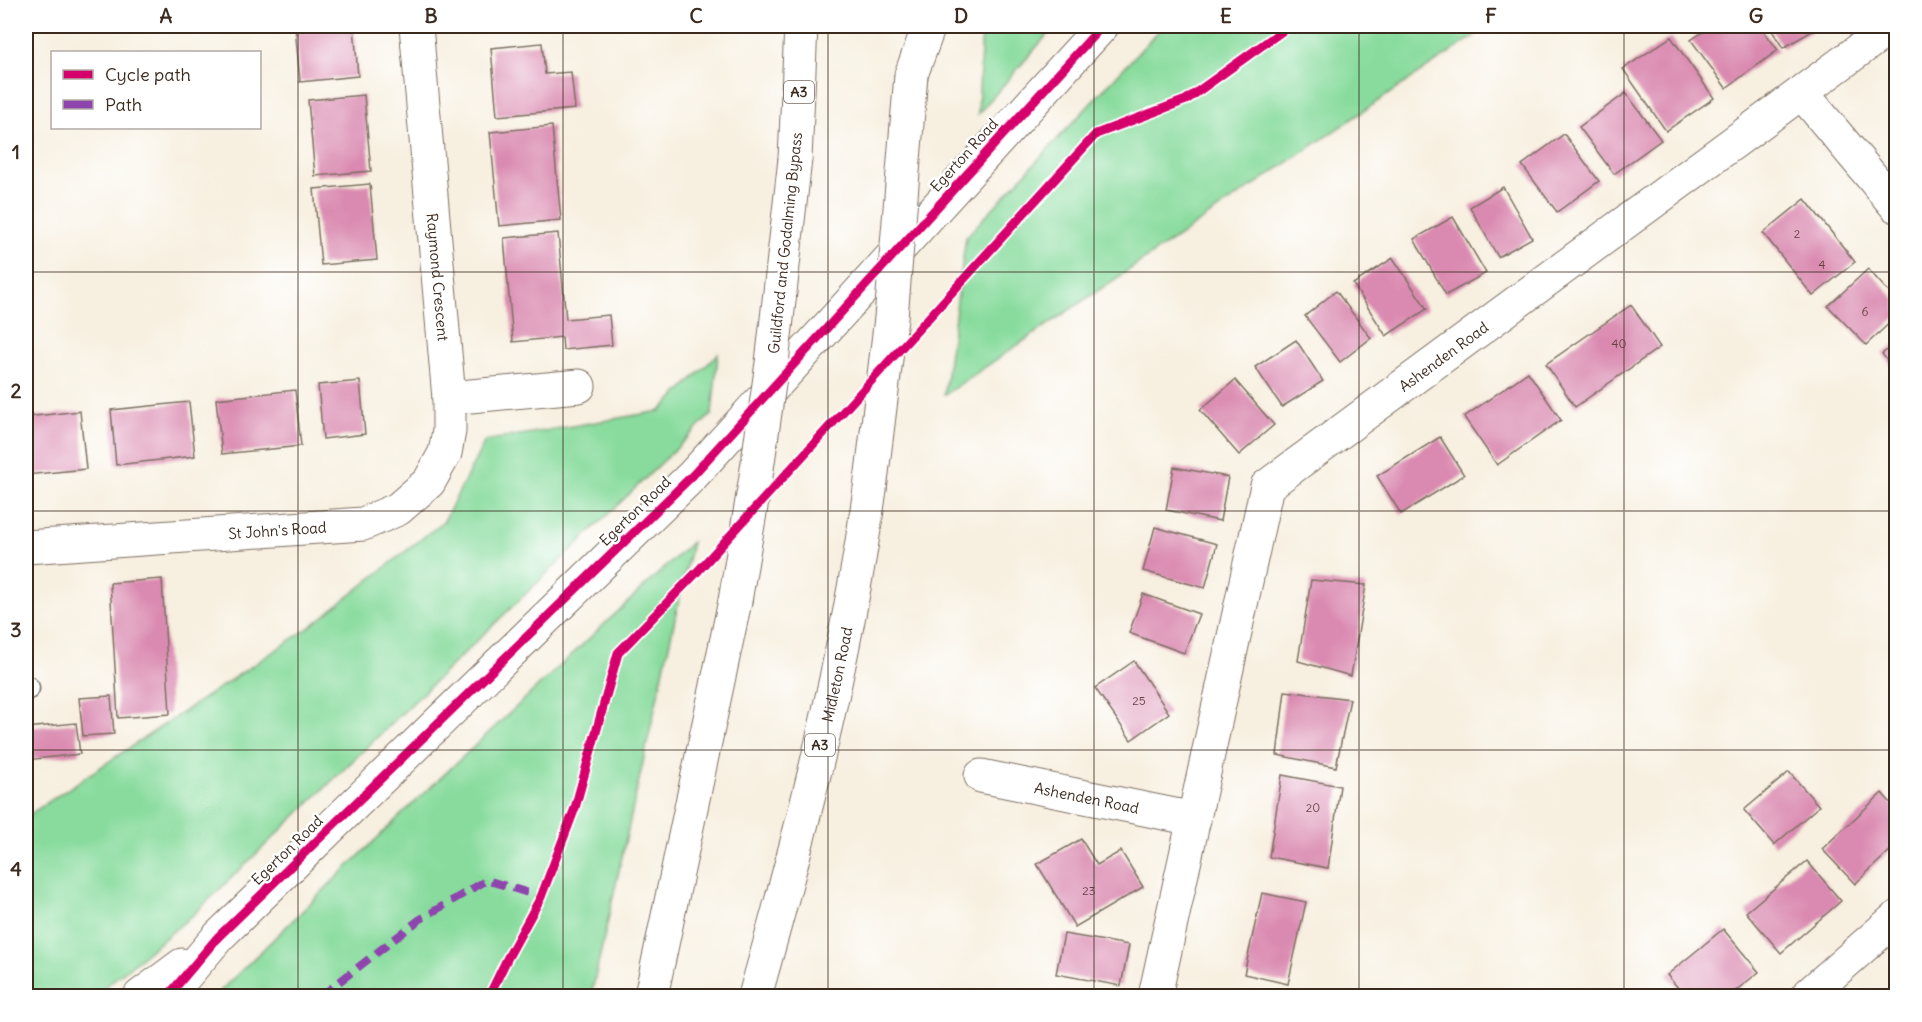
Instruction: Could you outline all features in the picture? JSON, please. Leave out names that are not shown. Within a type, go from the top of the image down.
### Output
[{"type":"main road","name":"Raymond Crescent","points":[[416,26],[449,398]]},
{"type":"main road","name":"Guildford and Godalming Bypass","points":[[663,943],[735,601],[755,483],[772,363],[795,159],[801,26]]},
{"type":"main road","name":"A3","points":[[910,26],[911,75]]},
{"type":"main road","points":[[911,75],[929,26]]},
{"type":"main road","name":"Egerton Road","points":[[168,996],[218,937],[693,475],[1102,26]]},
{"type":"main road","name":"Ashenden Road","points":[[1155,996],[1267,486],[1892,26]]},
{"type":"main road","name":"Midleton Road","points":[[755,996],[804,814],[846,627],[864,534],[891,318],[911,75]]},
{"type":"main road","points":[[1802,93],[1896,206]]},
{"type":"main road","points":[[449,398],[579,386]]},
{"type":"main road","name":"St John's Road","points":[[26,548],[363,524],[398,508],[429,482],[445,453],[449,431],[449,398]]},
{"type":"main road","name":"Ashenden Road","points":[[981,776],[1194,819]]},
{"type":"main road","points":[[1807,996],[1896,918]]},
{"type":"main road","name":"Egerton Road","points":[[140,996],[218,937]]},
{"type":"main road","points":[[644,996],[663,943]]},
{"type":"main road","name":"A3","points":[[651,996],[663,943]]},
{"type":"green space","points":[[982,26],[1055,26],[978,114]]},
{"type":"green space","points":[[1163,26],[1489,26],[944,395],[966,237]]},
{"type":"green space","points":[[718,354],[712,414],[194,914],[94,996],[26,996],[26,817],[307,629],[444,521],[485,441],[660,411]]},
{"type":"green space","points":[[692,542],[591,996],[215,996],[402,814]]},
{"type":"building","points":[[295,26],[354,26],[358,76],[300,82]]},
{"type":"building","points":[[1712,26],[1760,26],[1778,50],[1726,88],[1691,40]]},
{"type":"building","points":[[1769,26],[1821,26],[1783,48]]},
{"type":"building","points":[[1671,37],[1714,98],[1666,131],[1623,69]]},
{"type":"building","points":[[542,43],[545,74],[571,72],[575,109],[497,116],[491,48]]},
{"type":"building","points":[[1626,93],[1661,140],[1614,174],[1579,127]]},
{"type":"building","points":[[364,95],[371,171],[315,176],[308,100]]},
{"type":"building","points":[[552,126],[561,220],[499,226],[490,132]]},
{"type":"building","points":[[1564,134],[1599,181],[1557,212],[1522,165]]},
{"type":"building","points":[[370,184],[377,260],[321,265],[314,189]]},
{"type":"building","points":[[1503,187],[1532,238],[1498,257],[1470,207]]},
{"type":"building","points":[[1805,199],[1855,262],[1813,296],[1763,233]]},
{"type":"building","points":[[1453,217],[1486,273],[1446,295],[1414,239]]},
{"type":"building","points":[[558,233],[566,319],[609,315],[612,345],[563,350],[562,337],[513,342],[504,238]]},
{"type":"building","points":[[1393,258],[1427,309],[1386,336],[1353,284]]},
{"type":"building","points":[[1868,269],[1896,300],[1896,317],[1866,345],[1828,306]]},
{"type":"building","points":[[1336,291],[1371,338],[1340,362],[1305,316]]},
{"type":"building","points":[[1631,305],[1660,347],[1575,407],[1546,364]]},
{"type":"building","points":[[1296,340],[1323,381],[1282,407],[1255,367]]},
{"type":"building","points":[[1896,343],[1896,372],[1882,354]]},
{"type":"building","points":[[1528,372],[1561,420],[1497,465],[1464,417]]},
{"type":"building","points":[[1235,380],[1274,425],[1239,455],[1200,410]]},
{"type":"building","points":[[360,381],[365,434],[323,439],[318,385]]},
{"type":"building","points":[[295,390],[301,446],[222,454],[216,399]]},
{"type":"building","points":[[189,402],[195,456],[116,465],[111,410]]},
{"type":"building","points":[[80,411],[86,469],[26,475],[26,417]]},
{"type":"building","points":[[1440,437],[1464,475],[1401,514],[1377,476]]},
{"type":"building","points":[[1174,467],[1228,477],[1220,521],[1166,510]]},
{"type":"building","points":[[1155,527],[1217,544],[1205,588],[1143,571]]},
{"type":"building","points":[[162,579],[170,714],[118,718],[110,583]]},
{"type":"building","points":[[1311,580],[1366,585],[1351,676],[1298,661]]},
{"type":"building","points":[[1143,594],[1199,614],[1184,653],[1129,633]]},
{"type":"building","points":[[1134,661],[1169,713],[1131,740],[1095,688]]},
{"type":"building","points":[[1285,691],[1350,699],[1336,767],[1277,755]]},
{"type":"building","points":[[111,696],[114,734],[83,736],[79,698]]},
{"type":"building","points":[[76,723],[80,754],[26,760],[26,728]]},
{"type":"building","points":[[1789,772],[1819,806],[1774,845],[1744,810]]},
{"type":"building","points":[[1282,775],[1340,786],[1328,868],[1269,857]]},
{"type":"building","points":[[1882,793],[1896,809],[1896,845],[1855,884],[1822,849]]},
{"type":"building","points":[[1081,839],[1097,865],[1121,851],[1143,887],[1075,927],[1037,864]]},
{"type":"building","points":[[1807,861],[1841,901],[1781,953],[1746,912]]},
{"type":"building","points":[[1262,893],[1306,902],[1288,984],[1244,974]]},
{"type":"building","points":[[1723,929],[1759,972],[1729,996],[1685,996],[1667,975]]},
{"type":"building","points":[[1064,934],[1129,945],[1121,986],[1056,974]]},
{"type":"marked path","points":[[321,996],[419,920],[487,880],[541,897]]},
{"type":"cycle path","points":[[168,996],[218,937],[693,475],[1102,26]]},
{"type":"cycle path","points":[[489,996],[541,897],[575,808],[618,653],[698,571],[1096,134],[1186,100],[1289,26]]}]
